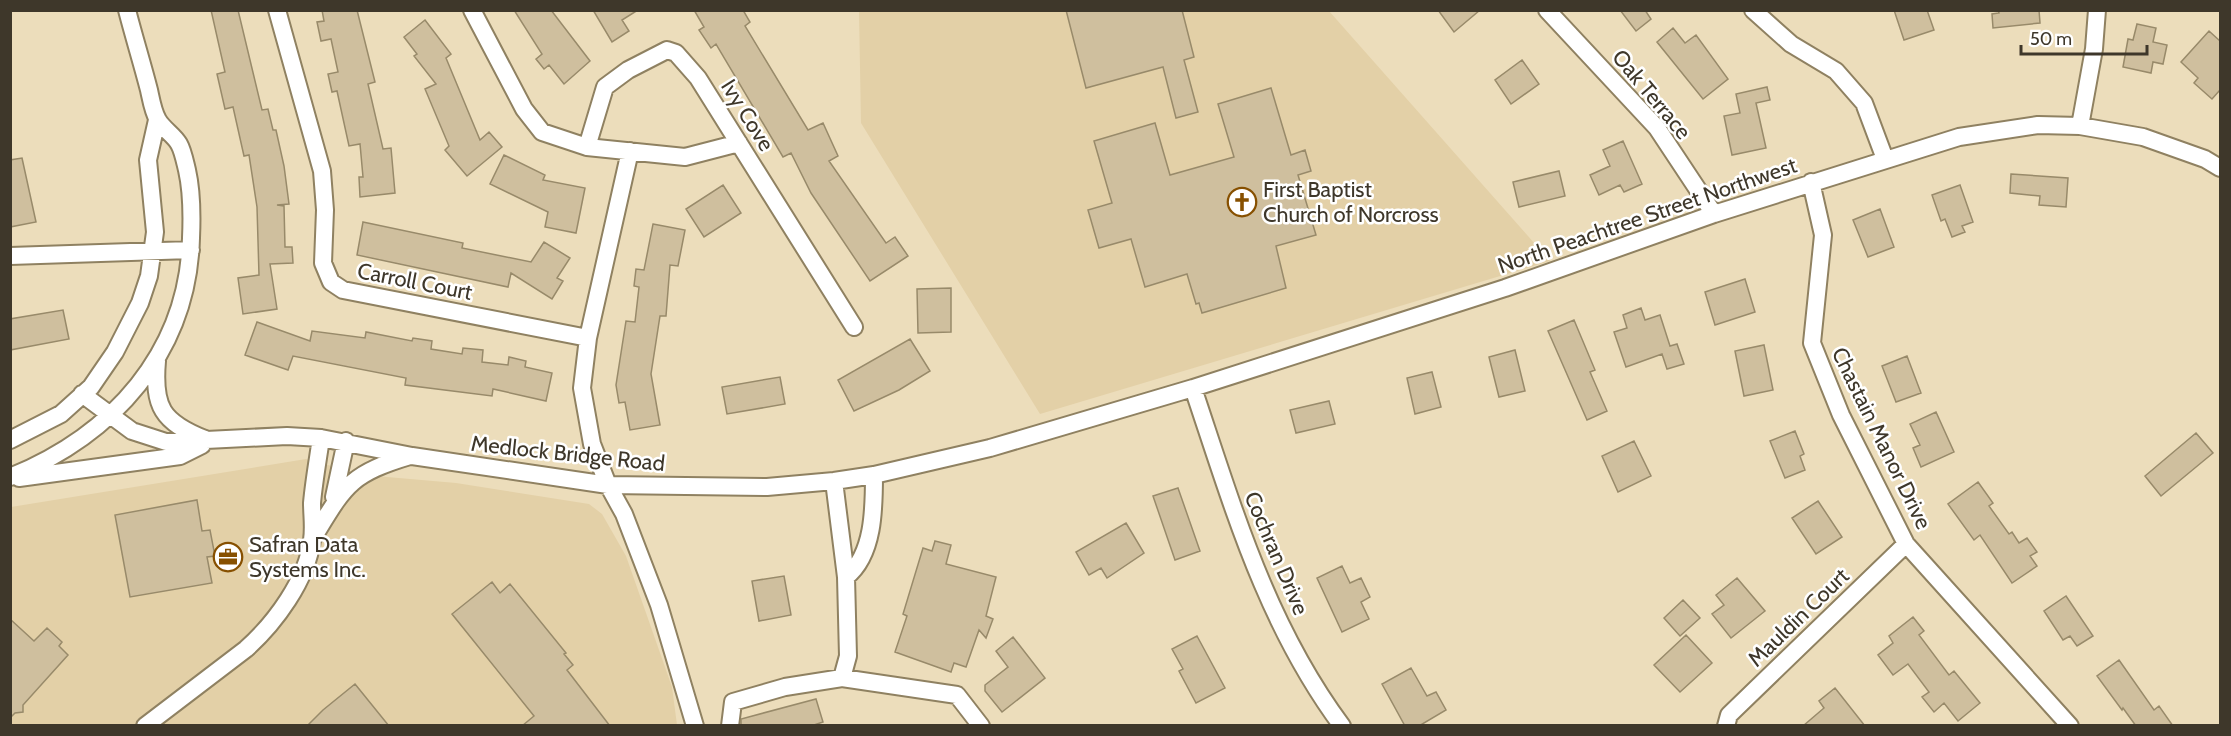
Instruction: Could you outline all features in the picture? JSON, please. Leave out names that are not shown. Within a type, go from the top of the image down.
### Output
[{"type":"street","points":[[10,440],[61,414],[82,394],[115,352],[140,303],[152,250],[154,221],[148,160],[157,120],[127,10]]},
{"type":"street","name":"Carroll Court","points":[[277,10],[322,171],[325,210],[323,263],[331,282],[343,290],[588,338]]},
{"type":"street","points":[[472,10],[524,109],[542,132],[587,147],[685,157],[739,143]]},
{"type":"street","name":"Oak Terrace","points":[[1547,10],[1657,128],[1714,214]]},
{"type":"street","points":[[1753,10],[1791,44],[1836,71],[1864,103],[1885,159]]},
{"type":"street","points":[[2080,126],[2094,49],[2097,10]]},
{"type":"street","name":"Ivy Cove","points":[[587,147],[605,87],[628,70],[667,50],[676,53],[698,78],[854,327]]},
{"type":"street","points":[[10,478],[36,466],[110,417],[157,361],[181,305],[187,285],[191,250],[192,214],[187,173],[179,143],[157,120]]},
{"type":"street","name":"North Peachtree Street Northwest","points":[[1092,418],[1505,288],[1714,214],[1959,137],[2038,125],[2080,126],[2143,137],[2205,159],[2220,168]]},
{"type":"street","points":[[630,151],[588,338],[582,388],[592,444],[608,485],[624,514],[660,605],[695,726]]},
{"type":"street","name":"Chastain Manor Drive","points":[[1811,182],[1823,235],[1812,343],[1841,415],[1906,544],[2070,726]]},
{"type":"street","points":[[10,256],[191,250]]},
{"type":"street","points":[[157,361],[157,399],[166,417],[180,429],[211,441]]},
{"type":"street","name":"Cochran Drive","points":[[1193,388],[1222,484],[1266,596],[1319,694],[1342,726]]},
{"type":"street","name":"Medlock Bridge Road","points":[[82,394],[110,417],[132,431],[166,441],[268,437],[321,438],[346,441],[412,456],[608,485],[767,487],[834,481],[874,475],[990,448],[1092,418]]},
{"type":"street","points":[[312,539],[312,502],[321,438]]},
{"type":"street","points":[[10,478],[40,477],[180,456],[211,441]]},
{"type":"street","points":[[332,507],[346,441]]},
{"type":"street","points":[[145,726],[202,685],[261,636],[296,584],[312,539],[349,484],[367,470],[412,456]]},
{"type":"street","points":[[846,577],[855,570],[865,549],[871,524],[874,475]]},
{"type":"street","points":[[834,481],[846,577],[848,656],[842,678]]},
{"type":"street","name":"Mauldin Court","points":[[1726,726],[1730,715],[1906,544]]},
{"type":"street","points":[[730,726],[733,702],[785,687],[842,678],[957,695],[981,726]]},
{"type":"shaded area","points":[[859,11],[1329,11],[1550,261],[1040,414],[861,123]]},
{"type":"shaded area","points":[[306,459],[364,475],[456,483],[589,504],[602,514],[626,556],[672,687],[677,725],[11,726],[11,507]]},
{"type":"building","points":[[211,10],[238,10],[262,110],[268,109],[273,130],[276,130],[284,166],[289,204],[277,205],[284,206],[285,247],[292,247],[293,263],[270,264],[277,309],[243,314],[238,278],[259,275],[257,207],[249,155],[244,156],[233,107],[225,109],[217,74],[225,72]]},
{"type":"building","points":[[322,10],[357,10],[375,82],[368,84],[383,149],[391,148],[395,193],[360,197],[359,177],[363,177],[360,144],[349,146],[337,91],[332,92],[328,74],[338,72],[331,39],[321,41],[317,22],[324,21]]},
{"type":"building","points":[[514,10],[551,10],[590,61],[564,84],[549,65],[544,69],[536,59],[542,54]]},
{"type":"building","points":[[593,10],[638,10],[622,20],[629,31],[612,42]]},
{"type":"building","points":[[694,10],[743,10],[750,22],[745,26],[808,130],[823,123],[838,156],[829,161],[886,243],[895,237],[908,256],[870,281],[811,193],[791,153],[783,157],[716,44],[711,48],[699,30],[704,27]]},
{"type":"building","points":[[1066,10],[1182,10],[1194,57],[1184,60],[1198,112],[1176,118],[1163,67],[1086,88]]},
{"type":"building","points":[[1438,10],[1480,10],[1454,32]]},
{"type":"building","points":[[1620,10],[1645,10],[1651,19],[1636,31]]},
{"type":"building","points":[[1894,10],[1927,10],[1934,30],[1904,40]]},
{"type":"building","points":[[1998,10],[2039,10],[2040,23],[1993,28],[1992,14],[1999,13]]},
{"type":"building","points":[[425,20],[451,54],[446,58],[480,140],[489,132],[502,147],[467,176],[445,150],[449,146],[425,89],[436,84],[414,56],[417,54],[404,37]]},
{"type":"building","points":[[2137,24],[2156,28],[2153,42],[2167,45],[2163,64],[2153,62],[2151,73],[2123,67],[2128,39],[2133,40]]},
{"type":"building","points":[[1673,28],[1685,43],[1696,35],[1728,79],[1703,99],[1657,42]]},
{"type":"building","points":[[2209,31],[2220,41],[2220,90],[2212,99],[2194,83],[2198,78],[2181,62]]},
{"type":"building","points":[[1522,60],[1539,84],[1511,104],[1495,80]]},
{"type":"building","points":[[1767,87],[1770,100],[1756,103],[1766,148],[1732,155],[1724,116],[1740,113],[1736,94]]},
{"type":"building","points":[[1271,88],[1291,155],[1305,150],[1311,171],[1298,175],[1316,235],[1276,246],[1286,288],[1202,313],[1199,303],[1196,304],[1187,274],[1145,287],[1131,239],[1099,248],[1088,210],[1112,203],[1094,141],[1155,123],[1170,175],[1234,157],[1218,104]]},
{"type":"building","points":[[1623,141],[1642,184],[1624,192],[1620,185],[1599,195],[1590,175],[1610,166],[1603,150]]},
{"type":"building","points":[[504,155],[545,175],[543,180],[585,188],[576,233],[545,227],[548,212],[490,184]]},
{"type":"building","points":[[22,158],[36,222],[10,227],[10,160]]},
{"type":"building","points":[[1559,171],[1565,196],[1519,207],[1513,182]]},
{"type":"building","points":[[2011,174],[2068,178],[2066,207],[2039,205],[2040,196],[2010,193]]},
{"type":"building","points":[[723,185],[741,213],[704,237],[686,209]]},
{"type":"building","points":[[1960,185],[1973,222],[1962,226],[1965,232],[1952,237],[1945,219],[1941,221],[1932,195]]},
{"type":"building","points":[[1880,209],[1894,247],[1868,257],[1853,220]]},
{"type":"building","points":[[363,222],[463,243],[462,248],[531,262],[544,242],[570,258],[557,278],[563,281],[552,299],[511,273],[508,287],[357,255]]},
{"type":"building","points":[[653,224],[685,230],[678,266],[670,265],[666,316],[660,316],[651,374],[660,425],[630,430],[625,402],[619,403],[616,385],[626,321],[635,322],[639,287],[634,286],[636,269],[644,270]]},
{"type":"building","points":[[1745,279],[1755,312],[1715,325],[1705,292]]},
{"type":"building","points":[[951,288],[951,332],[918,333],[917,289]]},
{"type":"building","points":[[1641,308],[1645,320],[1660,315],[1670,346],[1677,344],[1684,364],[1667,369],[1662,354],[1626,367],[1614,332],[1627,328],[1623,315]]},
{"type":"building","points":[[63,310],[69,339],[10,350],[10,319]]},
{"type":"building","points":[[1574,320],[1595,370],[1590,372],[1607,411],[1587,420],[1548,331]]},
{"type":"building","points":[[257,322],[310,341],[312,331],[365,338],[366,332],[412,341],[413,338],[432,341],[431,349],[462,354],[463,348],[483,350],[482,362],[508,365],[509,357],[526,361],[525,367],[552,373],[546,401],[493,389],[492,396],[405,385],[406,378],[293,356],[288,370],[245,355]]},
{"type":"building","points":[[910,339],[930,371],[899,390],[854,411],[838,380]]},
{"type":"building","points":[[1764,345],[1773,390],[1744,396],[1735,351]]},
{"type":"building","points":[[1515,350],[1525,391],[1499,397],[1489,357]]},
{"type":"building","points":[[1907,356],[1921,393],[1896,402],[1882,366]]},
{"type":"building","points":[[1432,372],[1441,407],[1415,414],[1407,378]]},
{"type":"building","points":[[780,377],[785,404],[727,414],[722,387]]},
{"type":"building","points":[[1329,401],[1335,424],[1296,433],[1290,410]]},
{"type":"building","points":[[1936,412],[1954,452],[1921,467],[1913,448],[1920,445],[1910,424]]},
{"type":"building","points":[[1795,431],[1804,454],[1800,456],[1805,470],[1785,478],[1770,441]]},
{"type":"building","points":[[2196,433],[2213,453],[2161,496],[2145,476]]},
{"type":"building","points":[[1634,441],[1651,476],[1618,492],[1602,456]]},
{"type":"building","points":[[1978,482],[1993,503],[1989,506],[2009,534],[2012,532],[2019,543],[2027,538],[2037,552],[2030,556],[2037,566],[2012,583],[1980,535],[1974,540],[1948,504]]},
{"type":"building","points":[[1178,488],[1200,551],[1175,560],[1153,496]]},
{"type":"building","points":[[197,500],[202,531],[210,530],[215,556],[207,557],[212,583],[130,597],[115,515]]},
{"type":"building","points":[[1818,501],[1842,537],[1816,554],[1792,518]]},
{"type":"building","points":[[1126,523],[1144,553],[1107,578],[1101,568],[1089,575],[1076,552]]},
{"type":"building","points":[[935,541],[951,545],[946,564],[996,577],[986,616],[993,619],[986,638],[979,630],[966,667],[954,663],[951,672],[895,652],[907,616],[903,614],[923,548],[932,551]]},
{"type":"building","points":[[1342,566],[1350,583],[1361,578],[1370,597],[1361,602],[1369,619],[1342,632],[1317,578]]},
{"type":"building","points":[[784,576],[791,615],[759,621],[752,581]]},
{"type":"building","points":[[1737,578],[1765,611],[1731,638],[1712,614],[1724,605],[1716,595]]},
{"type":"building","points":[[492,582],[500,593],[510,584],[566,653],[564,654],[573,665],[567,670],[610,726],[522,726],[534,716],[452,614]]},
{"type":"building","points":[[2066,596],[2093,636],[2077,646],[2070,636],[2063,640],[2044,611]]},
{"type":"building","points":[[1683,600],[1700,618],[1680,636],[1664,618]]},
{"type":"building","points":[[1913,617],[1924,631],[1919,635],[1949,675],[1954,671],[1980,703],[1958,721],[1944,703],[1934,712],[1922,697],[1929,692],[1908,664],[1893,675],[1878,655],[1893,643],[1889,636]]},
{"type":"building","points":[[10,619],[34,641],[47,628],[62,642],[59,646],[68,655],[23,705],[23,712],[15,713],[10,718]]},
{"type":"building","points":[[1686,635],[1712,663],[1680,692],[1654,665]]},
{"type":"building","points":[[1197,636],[1225,688],[1196,703],[1179,671],[1183,669],[1172,649]]},
{"type":"building","points":[[1013,637],[1045,678],[1002,712],[985,691],[985,685],[1008,667],[996,651]]},
{"type":"building","points":[[2119,660],[2154,710],[2159,706],[2173,726],[2136,726],[2123,708],[2122,710],[2097,676]]},
{"type":"building","points":[[1411,668],[1427,696],[1436,692],[1446,710],[1419,726],[1405,726],[1382,684]]},
{"type":"building","points":[[355,684],[389,726],[307,726],[323,710]]},
{"type":"building","points":[[1835,688],[1865,726],[1803,726],[1824,708],[1819,701]]},
{"type":"building","points":[[816,699],[823,722],[811,726],[741,726],[741,719]]},
{"type":"place","name":"First Baptist Church of Norcross","points":[[1242,202]]},
{"type":"place","name":"Safran Data Systems Inc.","points":[[228,557]]}]
